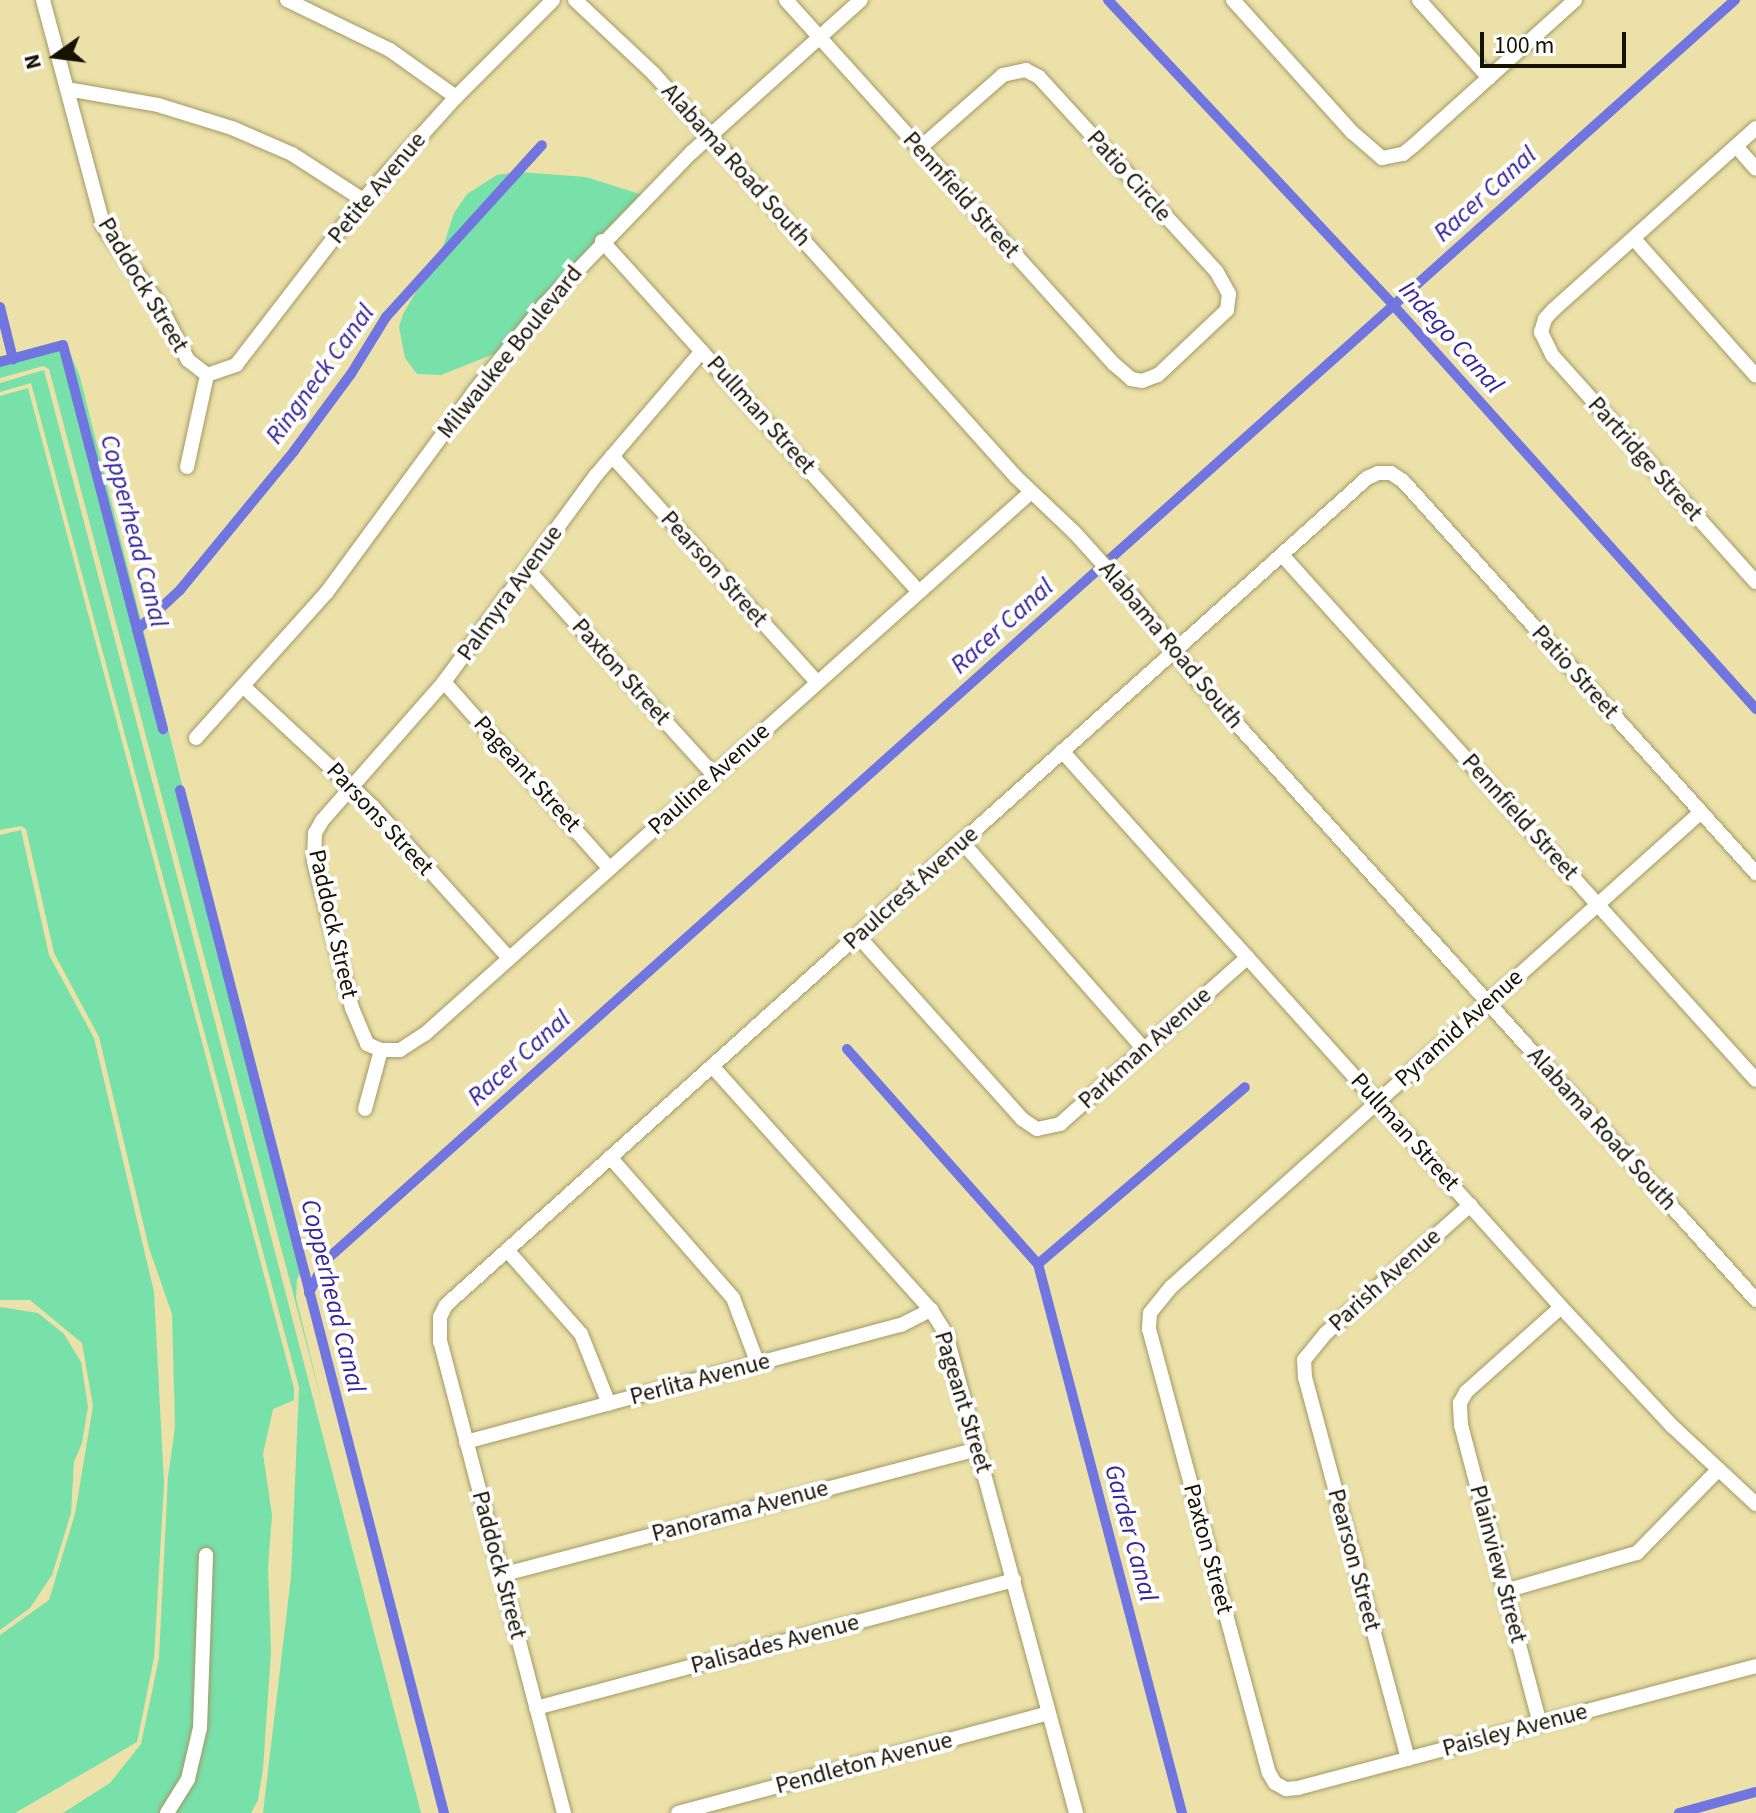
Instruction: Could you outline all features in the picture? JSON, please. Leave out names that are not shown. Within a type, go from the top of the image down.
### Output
[{"type":"street","name":"Paddock Street","points":[[43,0],[104,227],[160,306],[188,360],[207,375]]},
{"type":"street","points":[[287,0],[390,50],[456,97]]},
{"type":"street","name":"Petite Avenue","points":[[207,375],[228,371],[242,359],[363,200],[456,97],[553,0]]},
{"type":"street","name":"Alabama Road South","points":[[575,0],[627,46],[1031,492],[1120,582],[1174,650],[1756,1300]]},
{"type":"street","name":"Pennfield Street","points":[[786,0],[1114,364],[1131,379],[1142,381]]},
{"type":"street","name":"Milwaukee Boulevard","points":[[196,738],[327,592],[505,351],[602,241],[861,0]]},
{"type":"street","points":[[1233,0],[1352,132],[1382,158],[1403,154],[1575,0]]},
{"type":"street","points":[[1419,0],[1489,78]]},
{"type":"street","name":"Patio Circle","points":[[920,148],[1003,75],[1015,70],[1026,70],[1039,77],[1055,93],[1208,261],[1229,294],[1227,310],[1220,319],[1168,367],[1142,381]]},
{"type":"street","points":[[67,89],[158,105],[232,128],[292,154],[363,200]]},
{"type":"street","points":[[1756,128],[1634,239],[1756,376]]},
{"type":"street","points":[[1736,146],[1756,169]]},
{"type":"street","name":"Partridge Street","points":[[1634,239],[1545,319],[1541,332],[1552,355],[1756,582]]},
{"type":"street","name":"Pullman Street","points":[[602,241],[918,591]]},
{"type":"street","name":"Palmyra Avenue","points":[[315,833],[322,821],[444,682],[612,456],[702,351]]},
{"type":"street","points":[[187,467],[207,375]]},
{"type":"street","name":"Pearson Street","points":[[612,456],[817,682]]},
{"type":"street","name":"Paulcrest Avenue","points":[[440,1317],[446,1305],[1367,478],[1378,473],[1391,473]]},
{"type":"street","name":"Patio Street","points":[[1391,473],[1403,481],[1756,873]]},
{"type":"street","name":"Pauline Avenue","points":[[381,1050],[400,1050],[415,1042],[1031,492]]},
{"type":"street","name":"Pennfield Street","points":[[1282,555],[1756,1080]]},
{"type":"street","name":"Paxton Street","points":[[528,570],[714,775]]},
{"type":"street","name":"Pageant Street","points":[[444,682],[609,868]]},
{"type":"street","name":"Parsons Street","points":[[244,687],[354,788],[509,958]]},
{"type":"street","name":"Pullman Street","points":[[1062,751],[1561,1307],[1717,1471],[1756,1504]]},
{"type":"street","name":"Pyramid Avenue","points":[[1150,1313],[1171,1287],[1701,812]]},
{"type":"street","name":"Paddock Street","points":[[315,833],[314,861],[352,1008],[367,1044],[381,1050]]},
{"type":"street","points":[[962,842],[1144,1049]]},
{"type":"street","name":"Parkman Avenue","points":[[858,936],[1022,1119],[1037,1129],[1060,1124],[1248,957]]},
{"type":"street","points":[[365,1109],[381,1050]]},
{"type":"street","name":"Pageant Street","points":[[712,1066],[931,1310],[951,1349],[1076,1813]]},
{"type":"street","points":[[610,1157],[733,1298],[758,1364]]},
{"type":"street","name":"Parish Avenue","points":[[1304,1360],[1326,1333],[1470,1205]]},
{"type":"street","points":[[507,1250],[581,1334],[609,1404]]},
{"type":"street","name":"Plainview Street","points":[[1540,1724],[1461,1425],[1460,1403],[1466,1392],[1561,1307]]},
{"type":"street","name":"Perlita Avenue","points":[[466,1442],[901,1325],[931,1310]]},
{"type":"street","name":"Paxton Street","points":[[1150,1313],[1155,1351],[1269,1773],[1275,1783]]},
{"type":"street","name":"Paddock Street","points":[[440,1317],[440,1342],[564,1813]]},
{"type":"street","name":"Pearson Street","points":[[1304,1360],[1305,1378],[1408,1759]]},
{"type":"street","name":"Panorama Avenue","points":[[501,1575],[978,1449]]},
{"type":"street","points":[[1505,1591],[1637,1553],[1717,1471]]},
{"type":"street","points":[[167,1813],[188,1779],[200,1728],[206,1555]]},
{"type":"street","name":"Palisades Avenue","points":[[536,1708],[1014,1580]]},
{"type":"street","name":"Paisley Avenue","points":[[1275,1783],[1286,1789],[1298,1788],[1756,1666]]},
{"type":"street","name":"Pendleton Avenue","points":[[678,1813],[1049,1713]]},
{"type":"green space","points":[[519,172],[586,177],[646,196],[504,350],[441,375],[417,374],[405,358],[399,327],[403,314],[444,244],[454,213],[467,194],[497,175]]},
{"type":"green space","points":[[55,345],[70,353],[80,377],[303,1268],[297,1279],[296,1298],[322,1403],[49,369],[43,366],[0,378],[0,356]]},
{"type":"green space","points":[[44,370],[421,1813],[263,1813],[291,1577],[299,1387],[31,383],[0,392],[0,383]]},
{"type":"green space","points":[[28,388],[294,1388],[294,1400],[273,1409],[263,1454],[272,1515],[268,1568],[271,1652],[263,1769],[258,1800],[251,1813],[63,1813],[110,1783],[141,1744],[159,1658],[168,1477],[175,1427],[172,1314],[149,1248],[99,1037],[54,953],[26,829],[21,826],[0,830],[0,396]]},
{"type":"green space","points":[[21,830],[49,955],[94,1038],[154,1292],[164,1484],[154,1658],[137,1742],[15,1813],[0,1813],[0,1635],[49,1600],[75,1514],[93,1406],[82,1343],[30,1300],[0,1300],[0,835]]},
{"type":"green space","points":[[0,1307],[38,1313],[64,1334],[81,1362],[88,1407],[82,1443],[74,1462],[71,1513],[52,1575],[30,1608],[0,1630]]},
{"type":"waterway","name":"Indego Canal","points":[[1108,0],[1394,306],[1756,709]]},
{"type":"waterway","name":"Racer Canal","points":[[309,1293],[325,1261],[1735,0]]},
{"type":"waterway","name":"Ringneck Canal","points":[[137,630],[180,590],[294,451],[351,374],[386,317],[542,145]]},
{"type":"waterway","points":[[0,307],[13,359]]},
{"type":"waterway","name":"Copperhead Canal","points":[[0,362],[63,345],[163,729]]},
{"type":"waterway","name":"Copperhead Canal","points":[[180,790],[444,1813]]},
{"type":"waterway","name":"Garder Canal","points":[[847,1049],[1038,1264],[1182,1813]]},
{"type":"waterway","name":"Garder Canal","points":[[1038,1264],[1245,1087]]},
{"type":"waterway","points":[[1679,1813],[1756,1792]]}]
